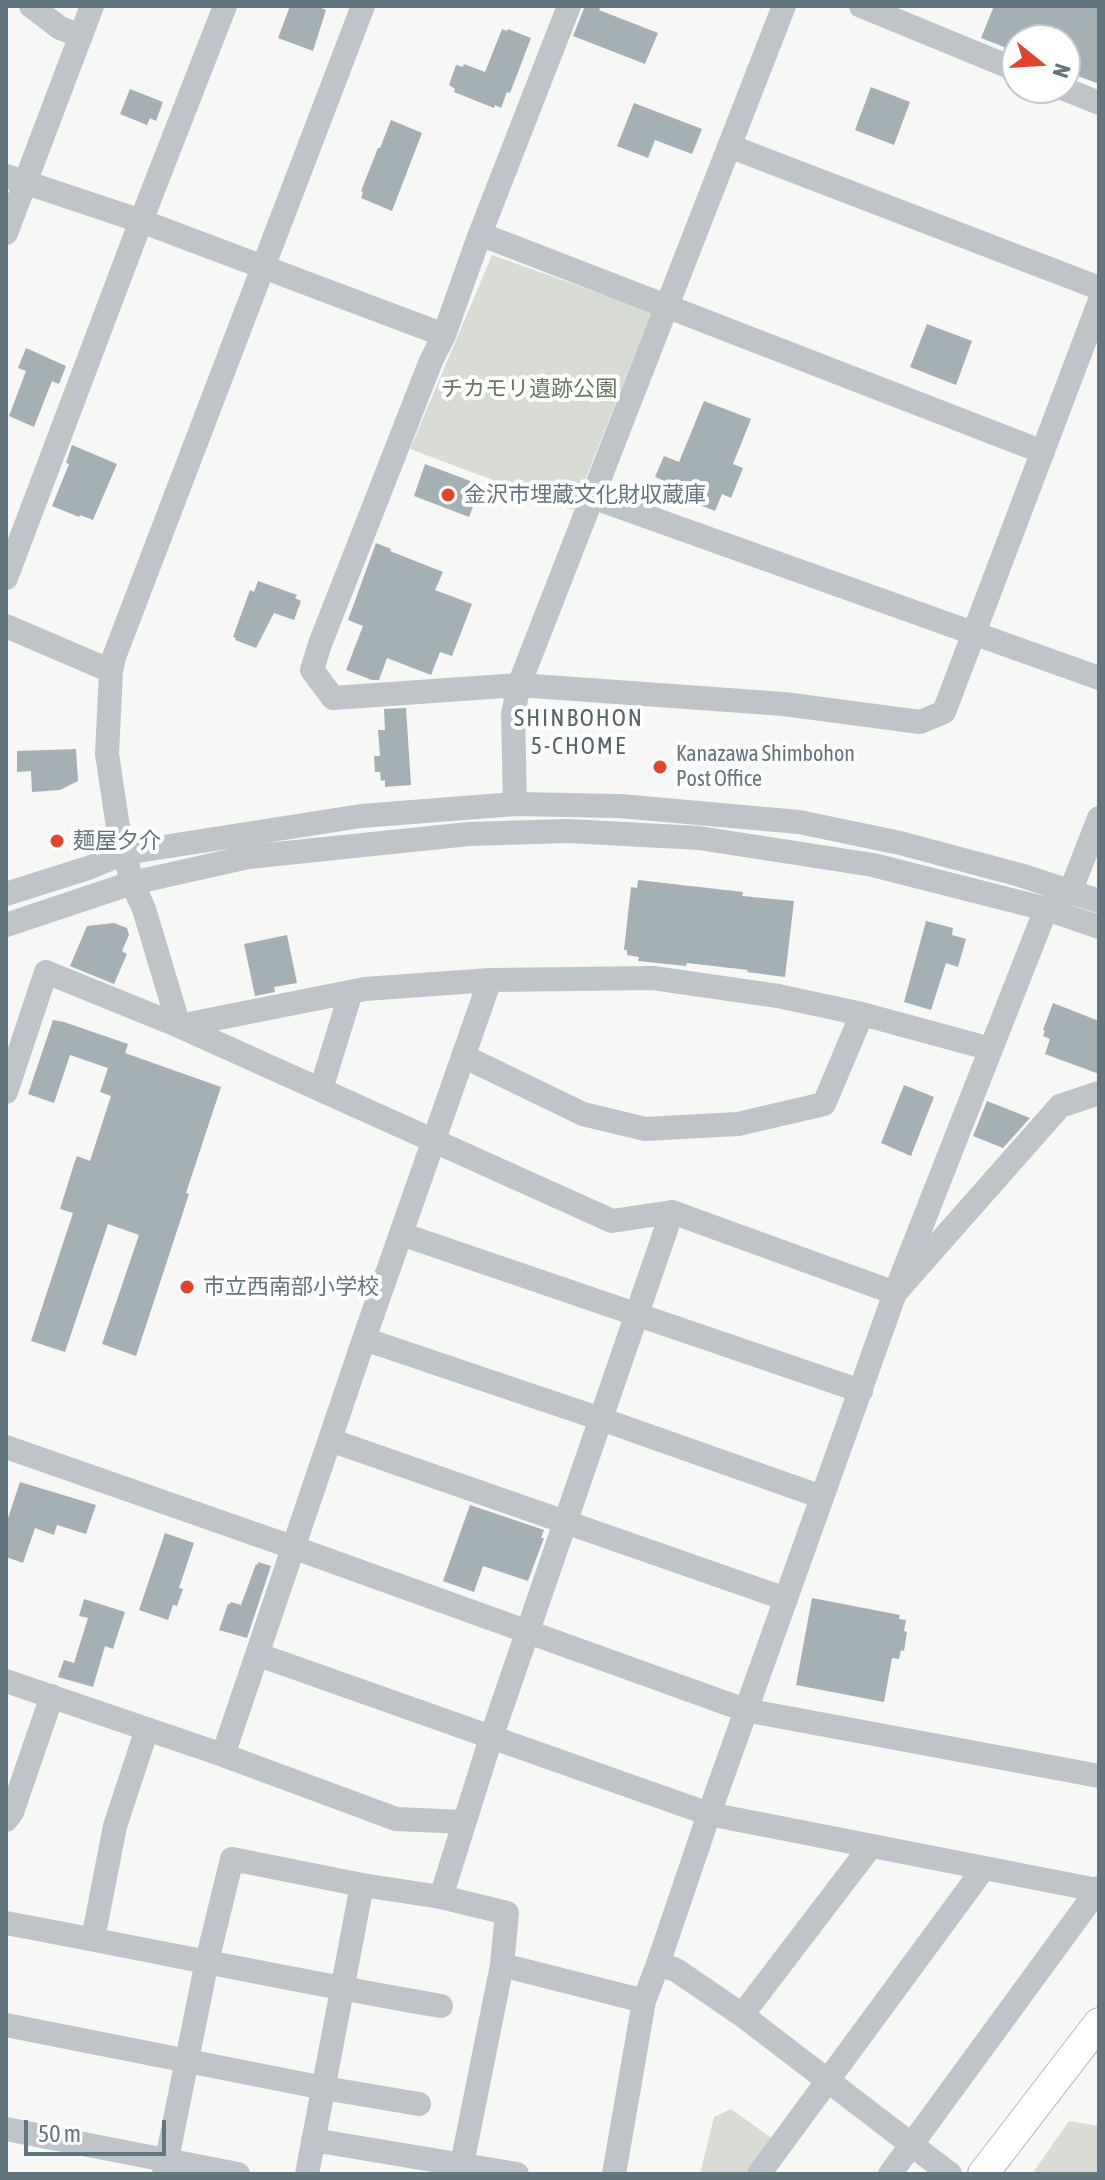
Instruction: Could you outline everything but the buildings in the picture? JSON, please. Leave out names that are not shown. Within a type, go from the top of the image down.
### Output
[{"type":"main road","points":[[983,2174],[1099,2023]]},
{"type":"street","points":[[31,6],[60,28],[81,36]]},
{"type":"street","points":[[6,233],[16,180],[92,6]]},
{"type":"street","points":[[6,578],[225,6]]},
{"type":"street","points":[[179,1026],[144,909],[132,883],[118,827],[107,754],[111,671],[363,6]]},
{"type":"street","points":[[569,6],[444,335],[331,614],[312,670],[333,698],[519,685],[784,704],[920,722],[944,712],[1099,303]]},
{"type":"street","points":[[515,804],[513,714],[519,685],[784,6]]},
{"type":"street","points":[[861,6],[1001,63]]},
{"type":"street","points":[[729,146],[1099,288]]},
{"type":"street","points":[[16,180],[141,221],[444,335]]},
{"type":"street","points":[[480,234],[1043,452]]},
{"type":"street","points":[[592,497],[1099,678]]},
{"type":"street","points":[[6,626],[111,671]]},
{"type":"street","points":[[6,894],[125,853],[361,816],[515,804],[620,806],[799,822],[900,843],[1071,890],[1099,901]]},
{"type":"street","points":[[614,2174],[644,2001],[745,1710],[895,1293],[1046,909],[1071,890],[1099,818]]},
{"type":"street","points":[[6,925],[132,883],[248,857],[469,834],[568,831],[699,838],[873,865],[1046,909],[1099,927]]},
{"type":"street","points":[[6,1092],[46,972],[179,1026],[612,1221],[672,1212],[895,1293]]},
{"type":"street","points":[[179,1026],[351,992],[490,980],[653,978],[778,996],[862,1014],[991,1049]]},
{"type":"street","points":[[223,1755],[490,980]]},
{"type":"street","points":[[321,1089],[351,992]]},
{"type":"street","points":[[463,1056],[583,1114],[645,1129],[738,1124],[824,1104],[862,1014]]},
{"type":"street","points":[[895,1293],[1060,1106],[1099,1093]]},
{"type":"street","points":[[441,1897],[491,1738],[672,1212]]},
{"type":"street","points":[[401,1234],[861,1391]]},
{"type":"street","points":[[364,1339],[822,1497]]},
{"type":"street","points":[[330,1440],[786,1599]]},
{"type":"street","points":[[6,1447],[745,1710],[1099,1776]]},
{"type":"street","points":[[259,1655],[709,1814],[1098,1889],[890,2174]]},
{"type":"street","points":[[6,1681],[223,1755],[396,1819],[464,1822]]},
{"type":"street","points":[[6,1820],[12,1812],[52,1696]]},
{"type":"street","points":[[93,1939],[115,1826],[147,1729]]},
{"type":"street","points":[[742,2015],[871,1846]]},
{"type":"street","points":[[165,2166],[207,1961],[232,1859],[441,1897],[507,1913],[502,1965],[461,2169]]},
{"type":"street","points":[[759,2174],[984,1868]]},
{"type":"street","points":[[307,2174],[362,1885]]},
{"type":"street","points":[[6,1923],[441,2006]]},
{"type":"street","points":[[658,1964],[676,1970],[742,2015],[950,2174]]},
{"type":"street","points":[[502,1965],[644,2001]]},
{"type":"street","points":[[6,2025],[419,2104]]},
{"type":"street","points":[[6,2129],[165,2166],[238,2174]]},
{"type":"street","points":[[313,2140],[461,2169],[517,2174]]},
{"type":"green space","name":"チカモリ遺跡公園","points":[[492,255],[652,312],[573,510],[410,449]]},
{"type":"green space","points":[[731,2109],[773,2139],[767,2174],[700,2174],[714,2117]]},
{"type":"green space","points":[[1069,2121],[1099,2126],[1099,2174],[1032,2174]]},
{"type":"place","name":"金沢市埋蔵文化財収蔵庫","points":[[448,495]]},
{"type":"place","name":"Kanazawa Shimbohon Post Office","points":[[660,767]]},
{"type":"place","name":"麺屋夕介","points":[[57,841]]},
{"type":"place","name":"市立西南部小学校","points":[[187,1287]]},
{"type":"district","name":"SHINBOHON 5-CHOME","points":[[579,732]]}]
